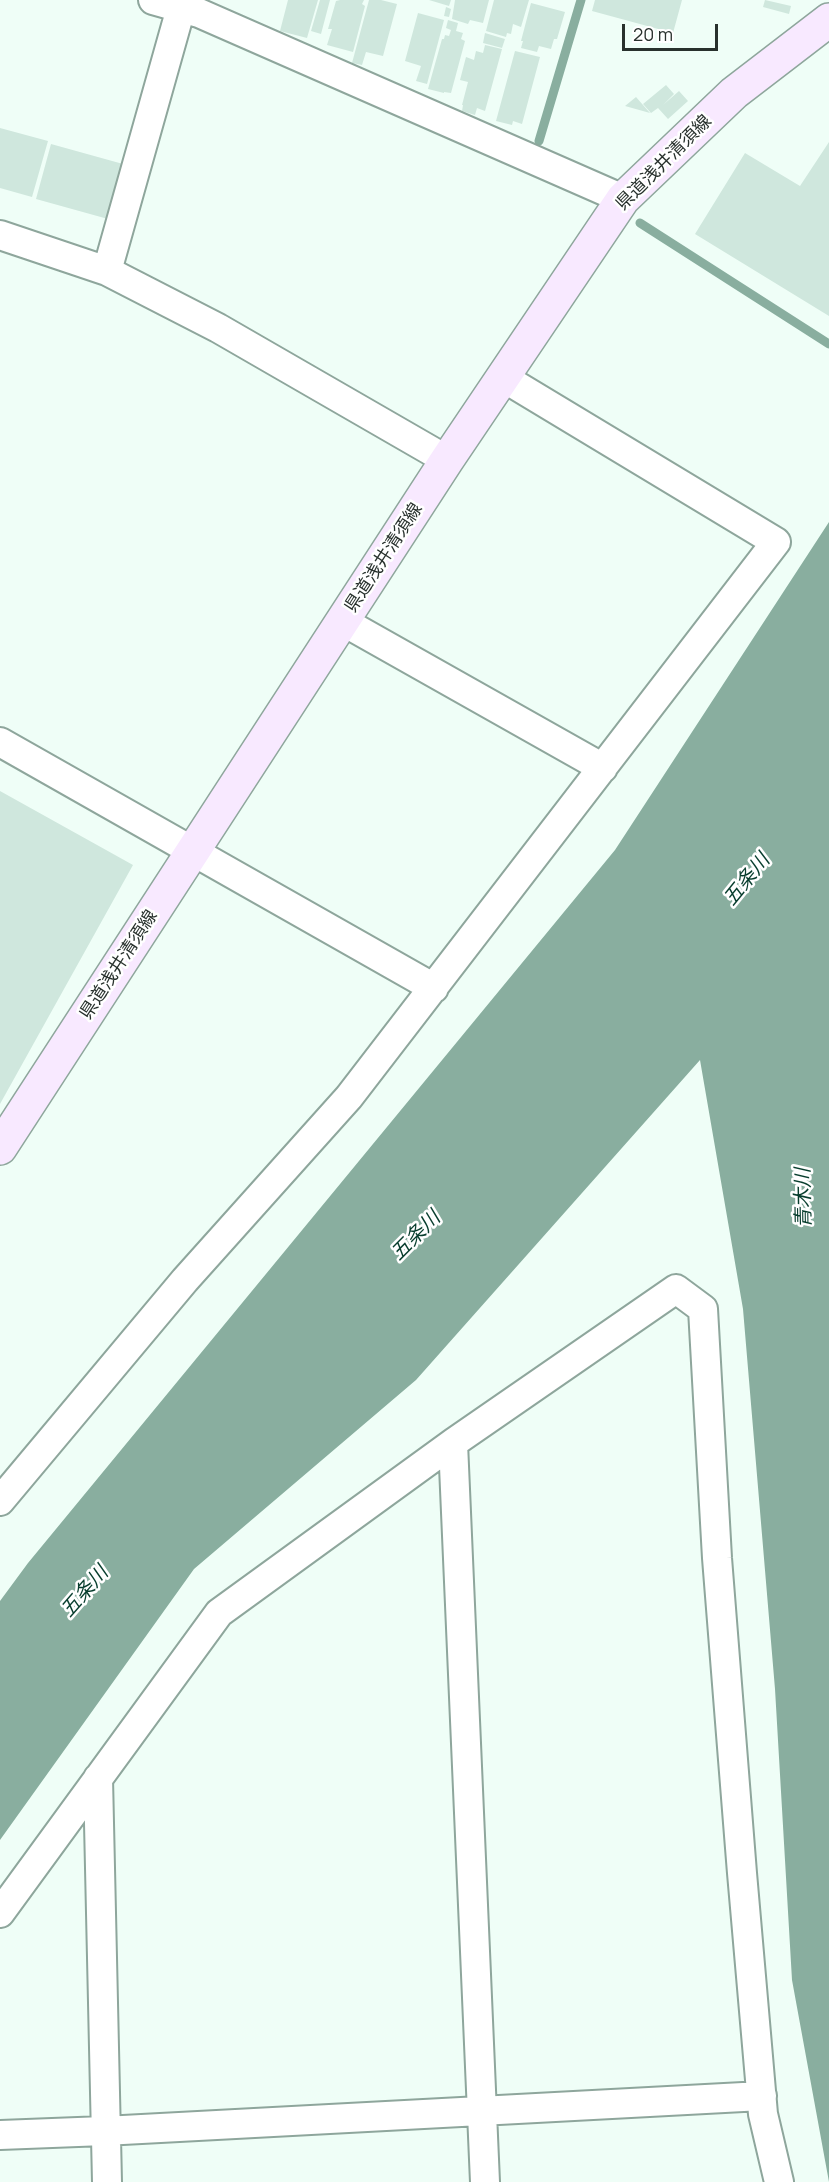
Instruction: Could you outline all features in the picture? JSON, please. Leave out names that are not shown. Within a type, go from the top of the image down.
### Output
[{"type":"main road","name":"県道浅井清須線","points":[[0,1148],[344,622],[447,460],[623,200],[734,93],[829,20]]},
{"type":"street","points":[[153,0],[194,7],[623,200]]},
{"type":"street","points":[[107,271],[194,7]]},
{"type":"street","points":[[0,235],[107,271],[218,328],[447,460]]},
{"type":"street","points":[[0,1501],[185,1280],[349,1097],[776,542],[504,378]]},
{"type":"street","points":[[344,622],[603,768]]},
{"type":"street","points":[[0,742],[434,988]]},
{"type":"street","points":[[0,1913],[219,1613],[453,1443],[676,1289],[703,1309],[717,1558],[763,2114],[779,2182]]},
{"type":"street","points":[[453,1443],[485,2182]]},
{"type":"street","points":[[98,1778],[104,2131],[107,2182]]},
{"type":"street","points":[[0,2135],[762,2096]]},
{"type":"water","points":[[829,522],[829,2182],[792,1980],[775,1689],[743,1309],[700,1060],[416,1380],[194,1569],[0,1840],[0,1601],[28,1563],[615,850]]},
{"type":"building","points":[[288,0],[318,0],[307,38],[280,31]]},
{"type":"building","points":[[320,0],[330,0],[321,34],[311,31]]},
{"type":"building","points":[[364,0],[362,4],[365,6],[353,52],[327,45],[332,29],[328,29],[336,1]]},
{"type":"building","points":[[369,0],[397,4],[383,56],[366,52],[362,65],[352,63]]},
{"type":"building","points":[[429,0],[451,0],[449,6]]},
{"type":"building","points":[[455,0],[489,0],[483,23],[470,20],[468,24],[452,19]]},
{"type":"building","points":[[494,0],[529,0],[521,27],[513,24],[511,34],[507,33],[506,37],[486,31]]},
{"type":"building","points":[[595,0],[682,0],[673,33],[592,11]]},
{"type":"building","points":[[765,0],[791,6],[789,14],[763,7]]},
{"type":"building","points":[[531,3],[565,12],[557,39],[554,39],[551,49],[539,46],[537,52],[521,48]]},
{"type":"building","points":[[446,7],[451,9],[449,17],[444,16]]},
{"type":"building","points":[[418,13],[444,20],[427,84],[416,81],[421,66],[405,61]]},
{"type":"building","points":[[448,20],[458,23],[456,31],[463,33],[461,39],[465,41],[451,93],[444,93],[428,89],[442,39],[445,35],[449,36],[451,30],[446,28]]},
{"type":"building","points":[[485,33],[505,39],[502,48],[483,43]]},
{"type":"building","points":[[485,45],[502,49],[485,111],[477,108],[475,115],[462,111],[468,82],[460,80],[466,57],[474,60],[476,51],[483,53]]},
{"type":"building","points":[[515,51],[540,57],[522,124],[513,121],[512,125],[496,121]]},
{"type":"building","points":[[666,85],[674,94],[663,105],[679,91],[688,101],[668,119],[658,108],[651,113],[643,104]]},
{"type":"building","points":[[636,97],[650,113],[625,106]]},
{"type":"building","points":[[0,128],[48,141],[32,197],[0,188]]},
{"type":"building","points":[[829,142],[829,316],[695,234],[745,153],[800,186]]},
{"type":"building","points":[[51,144],[123,164],[108,219],[36,199]]},
{"type":"building","points":[[0,791],[133,865],[0,1104]]},
{"type":"waterway","points":[[539,141],[581,0]]},
{"type":"waterway","points":[[640,223],[829,344]]},
{"type":"water label","name":"五条川","points":[[747,880]]},
{"type":"water label","name":"青木川","points":[[804,1198]]},
{"type":"water label","name":"五条川","points":[[416,1236]]},
{"type":"water label","name":"五条川","points":[[85,1592]]}]
